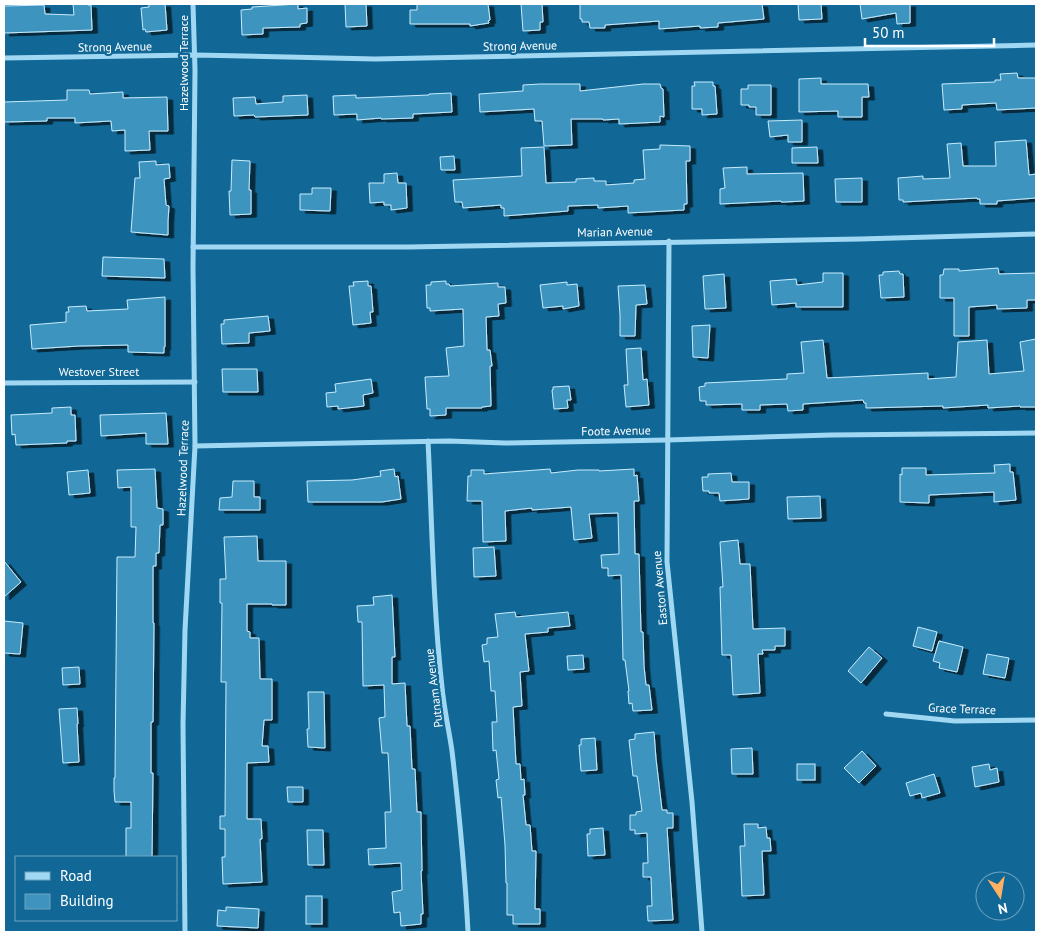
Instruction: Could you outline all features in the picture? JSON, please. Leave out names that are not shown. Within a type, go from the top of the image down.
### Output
[{"type":"street","name":"Hazelwood Terrace","points":[[185,932],[183,724],[185,630],[195,446],[193,247],[195,55],[193,4]]},
{"type":"street","name":"Strong Avenue","points":[[4,58],[195,55],[375,59],[1036,46]]},
{"type":"street","name":"Marian Avenue","points":[[193,247],[408,247],[1036,234]]},
{"type":"street","name":"Easton Avenue","points":[[670,241],[666,562],[692,802],[702,932]]},
{"type":"street","name":"Westover Street","points":[[4,382],[194,382]]},
{"type":"street","name":"Foote Avenue","points":[[195,446],[428,441],[505,443],[831,435],[1036,433]]},
{"type":"street","name":"Putnam Avenue","points":[[428,441],[442,688],[452,749],[466,890],[468,932]]},
{"type":"street","name":"Grace Terrace","points":[[886,714],[955,721],[1036,720]]},
{"type":"building","points":[[73,4],[91,5],[92,30],[4,33],[4,6],[44,5],[45,14],[74,15]]},
{"type":"building","points":[[149,4],[165,4],[167,30],[146,32],[145,29],[143,30],[141,8],[149,7]]},
{"type":"building","points":[[298,4],[298,9],[307,8],[307,23],[300,24],[300,27],[263,28],[263,34],[242,35],[241,10],[252,9],[252,7]]},
{"type":"building","points":[[345,4],[366,4],[367,26],[346,27]]},
{"type":"building","points":[[417,4],[488,4],[490,20],[488,21],[489,23],[470,26],[470,24],[410,24],[410,10],[417,10]]},
{"type":"building","points":[[521,4],[542,4],[543,22],[540,22],[540,30],[523,31]]},
{"type":"building","points":[[580,4],[762,4],[764,19],[718,23],[718,27],[700,28],[700,26],[659,29],[659,21],[605,25],[605,28],[590,28],[589,22],[582,22],[582,19],[580,19]]},
{"type":"building","points":[[798,4],[821,4],[822,19],[799,20]]},
{"type":"building","points":[[860,4],[910,4],[910,23],[897,24],[896,13],[862,19]]},
{"type":"building","points":[[1017,73],[1018,78],[1036,78],[1036,108],[997,110],[996,103],[962,105],[962,109],[944,110],[942,84],[995,82],[995,80],[1001,80],[1000,74]]},
{"type":"building","points":[[821,78],[821,84],[868,84],[869,97],[862,97],[862,117],[838,117],[838,111],[799,112],[799,79]]},
{"type":"building","points":[[694,82],[713,82],[717,114],[702,115],[702,109],[692,109],[692,86],[695,86]]},
{"type":"building","points":[[580,84],[580,91],[660,84],[663,89],[664,117],[660,116],[660,122],[619,124],[619,119],[571,119],[572,145],[544,146],[542,121],[535,121],[534,109],[480,112],[479,94],[523,91],[523,85]]},
{"type":"building","points":[[748,85],[771,85],[771,115],[756,115],[756,107],[741,105],[741,89],[748,89]]},
{"type":"building","points":[[67,90],[89,90],[90,94],[123,92],[123,98],[167,97],[168,131],[149,131],[150,150],[125,151],[125,130],[112,131],[111,121],[75,123],[75,118],[47,118],[47,121],[4,122],[4,102],[67,100]]},
{"type":"building","points":[[451,93],[452,112],[413,114],[413,118],[357,120],[357,114],[334,115],[333,96],[356,95],[356,98]]},
{"type":"building","points":[[307,95],[308,115],[234,116],[233,98],[255,97],[256,104],[283,102],[283,96]]},
{"type":"building","points":[[802,120],[802,142],[788,142],[788,135],[770,137],[768,121]]},
{"type":"building","points":[[1026,140],[1029,175],[1036,174],[1036,198],[997,201],[997,204],[980,204],[980,199],[977,198],[903,202],[903,200],[899,200],[898,178],[923,176],[923,179],[950,178],[947,144],[961,143],[963,166],[996,166],[995,142]]},
{"type":"building","points":[[660,145],[690,146],[690,161],[686,161],[687,204],[684,204],[684,210],[628,213],[628,206],[598,208],[598,205],[568,206],[568,211],[504,216],[504,208],[501,208],[501,205],[463,208],[462,202],[455,202],[453,180],[522,176],[521,148],[544,147],[546,183],[576,182],[576,179],[594,178],[594,181],[606,181],[606,185],[634,183],[634,180],[645,179],[643,150],[660,149]]},
{"type":"building","points":[[817,147],[818,163],[792,163],[792,148]]},
{"type":"building","points":[[454,156],[455,170],[441,170],[440,157]]},
{"type":"building","points":[[232,160],[250,161],[249,190],[251,190],[251,214],[230,215],[229,191],[231,191]]},
{"type":"building","points":[[156,161],[156,165],[169,164],[170,178],[164,179],[166,205],[169,206],[168,235],[131,232],[135,178],[140,178],[139,162]]},
{"type":"building","points":[[747,167],[747,174],[803,173],[804,201],[720,204],[720,189],[725,188],[723,168]]},
{"type":"building","points":[[397,173],[398,183],[406,183],[407,208],[391,210],[391,205],[384,205],[384,202],[370,203],[369,183],[384,183],[384,174]]},
{"type":"building","points":[[862,178],[862,202],[836,202],[835,179]]},
{"type":"building","points":[[312,188],[331,188],[330,211],[300,210],[300,194],[312,194]]},
{"type":"building","points":[[103,257],[164,259],[165,278],[102,276]]},
{"type":"building","points":[[998,268],[999,274],[1036,273],[1036,300],[1027,300],[1027,308],[997,309],[997,305],[969,307],[969,336],[954,336],[954,298],[940,298],[940,275],[943,275],[944,269],[959,269],[959,271]]},
{"type":"building","points":[[899,271],[900,274],[903,274],[904,297],[881,298],[879,275],[883,275],[883,272]]},
{"type":"building","points":[[823,273],[843,273],[843,307],[796,307],[796,303],[772,305],[770,281],[796,279],[797,285],[823,282]]},
{"type":"building","points":[[724,274],[726,308],[705,309],[703,276]]},
{"type":"building","points":[[368,281],[368,286],[371,286],[373,312],[370,312],[371,323],[353,325],[349,286],[354,286],[353,282]]},
{"type":"building","points":[[446,281],[446,284],[450,286],[498,283],[498,287],[505,287],[506,303],[498,304],[499,316],[486,317],[487,350],[490,350],[492,366],[490,366],[491,406],[482,408],[446,408],[446,415],[430,416],[430,409],[427,409],[425,377],[449,376],[446,348],[464,346],[463,309],[430,311],[430,308],[427,308],[426,285],[431,285],[431,282]]},
{"type":"building","points":[[567,282],[567,285],[577,284],[579,306],[563,309],[563,306],[543,308],[540,285]]},
{"type":"building","points":[[645,285],[647,304],[636,305],[635,336],[620,336],[618,286]]},
{"type":"building","points":[[165,297],[164,353],[128,352],[128,345],[32,349],[30,325],[66,322],[66,312],[69,312],[68,307],[86,306],[87,311],[128,309],[127,300]]},
{"type":"building","points":[[268,316],[270,331],[249,333],[249,343],[222,344],[221,324],[224,324],[224,320]]},
{"type":"building","points":[[710,325],[708,358],[693,357],[692,326]]},
{"type":"building","points":[[1036,339],[1036,407],[988,408],[988,405],[943,408],[943,406],[866,408],[866,403],[863,400],[803,404],[803,410],[788,411],[787,404],[760,405],[760,410],[742,410],[742,404],[706,405],[706,401],[700,401],[699,387],[705,386],[705,383],[787,379],[787,374],[804,373],[801,342],[823,340],[827,378],[928,373],[928,379],[956,377],[958,342],[987,340],[989,374],[1024,371],[1020,342]]},
{"type":"building","points":[[641,348],[643,380],[647,379],[649,405],[626,407],[624,385],[628,385],[626,349]]},
{"type":"building","points":[[222,369],[257,369],[258,392],[223,392]]},
{"type":"building","points":[[371,379],[373,393],[363,395],[364,406],[338,409],[338,406],[327,407],[326,393],[336,392],[335,384]]},
{"type":"building","points":[[569,386],[571,400],[567,400],[568,408],[554,409],[553,387]]},
{"type":"building","points":[[71,407],[71,415],[75,415],[76,441],[16,445],[15,434],[12,435],[11,415],[52,413],[52,408]]},
{"type":"building","points":[[166,413],[168,444],[146,444],[146,433],[101,436],[100,415]]},
{"type":"building","points":[[1010,464],[1010,472],[1013,472],[1016,500],[994,502],[994,492],[929,495],[929,503],[900,502],[900,474],[902,475],[902,468],[926,468],[926,475],[995,473],[994,465]]},
{"type":"building","points":[[155,469],[157,508],[163,509],[163,525],[160,525],[159,553],[156,553],[156,566],[153,566],[152,856],[126,856],[126,828],[131,828],[131,802],[115,802],[114,791],[117,557],[135,557],[136,527],[131,527],[131,487],[118,488],[117,470]]},
{"type":"building","points":[[394,469],[395,477],[398,476],[401,499],[382,502],[308,502],[307,481],[352,480],[381,476],[380,471]]},
{"type":"building","points":[[550,469],[551,473],[578,470],[634,469],[634,476],[637,475],[639,501],[634,501],[635,554],[639,554],[641,632],[643,632],[646,685],[649,685],[652,710],[633,711],[632,703],[629,704],[625,660],[623,660],[621,575],[608,576],[608,568],[602,568],[601,555],[619,554],[618,513],[589,514],[592,538],[574,540],[571,507],[505,511],[506,541],[483,542],[482,501],[467,501],[468,476],[471,476],[471,470],[484,470],[484,474]]},
{"type":"building","points":[[88,470],[90,493],[69,495],[67,472]]},
{"type":"building","points":[[731,473],[732,482],[749,482],[749,499],[720,501],[719,493],[703,491],[702,477],[708,477],[708,474]]},
{"type":"building","points":[[233,481],[254,481],[254,497],[260,497],[260,510],[219,510],[220,498],[232,497]]},
{"type":"building","points":[[820,496],[821,518],[788,519],[787,497]]},
{"type":"building","points":[[257,536],[258,561],[286,561],[286,605],[247,604],[247,631],[250,632],[250,638],[259,638],[260,679],[272,679],[272,720],[264,720],[262,746],[268,746],[269,762],[247,763],[247,819],[261,819],[262,882],[223,884],[222,857],[225,857],[225,829],[220,829],[220,816],[225,816],[226,682],[221,682],[222,603],[220,603],[220,579],[226,579],[224,537]]},
{"type":"building","points":[[738,540],[740,564],[750,564],[753,629],[785,628],[785,646],[775,646],[775,650],[762,650],[763,654],[758,654],[760,693],[733,695],[731,655],[722,655],[720,587],[723,587],[720,542]]},
{"type":"building","points":[[494,547],[496,576],[474,577],[473,548]]},
{"type":"building","points":[[4,561],[21,582],[4,597]]},
{"type":"building","points":[[392,595],[395,657],[392,657],[392,684],[405,683],[412,769],[415,769],[417,812],[421,812],[423,914],[421,914],[421,924],[401,926],[400,912],[394,913],[392,892],[402,890],[401,863],[369,865],[368,849],[386,848],[385,812],[391,812],[388,753],[382,753],[379,718],[385,717],[384,685],[363,686],[362,622],[358,622],[357,606],[374,605],[373,597]]},
{"type":"building","points":[[515,612],[516,617],[568,612],[570,626],[548,628],[548,632],[525,634],[529,671],[520,672],[522,706],[513,707],[516,764],[520,764],[521,780],[524,779],[525,795],[523,795],[526,825],[530,825],[532,851],[536,851],[535,909],[540,909],[540,924],[513,924],[513,915],[507,915],[507,883],[501,797],[498,798],[496,780],[499,779],[496,750],[493,751],[492,722],[497,722],[495,691],[491,691],[489,661],[484,662],[482,645],[487,644],[487,638],[498,637],[495,614]]},
{"type":"building","points":[[4,621],[23,623],[20,654],[4,653]]},
{"type":"building","points":[[918,627],[937,632],[932,651],[913,646]]},
{"type":"building","points":[[939,641],[963,647],[957,672],[939,668],[940,663],[933,661]]},
{"type":"building","points":[[869,647],[882,658],[861,683],[848,671]]},
{"type":"building","points":[[987,654],[1009,658],[1005,678],[983,674]]},
{"type":"building","points":[[583,655],[584,669],[568,670],[567,656]]},
{"type":"building","points":[[79,667],[80,684],[63,685],[62,668]]},
{"type":"building","points":[[308,692],[324,692],[325,748],[308,747]]},
{"type":"building","points":[[77,708],[79,762],[63,763],[59,709]]},
{"type":"building","points":[[654,732],[662,810],[667,810],[667,813],[673,813],[673,828],[667,828],[673,920],[648,921],[647,906],[652,906],[651,877],[643,877],[643,863],[648,863],[647,833],[635,834],[635,830],[630,830],[630,815],[636,815],[636,812],[642,811],[637,776],[633,776],[629,740],[635,739],[635,734]]},
{"type":"building","points":[[595,738],[597,770],[581,771],[579,745],[581,745],[581,739]]},
{"type":"building","points":[[752,748],[753,774],[732,774],[731,749]]},
{"type":"building","points":[[862,751],[876,766],[859,783],[844,768]]},
{"type":"building","points":[[797,764],[815,764],[815,780],[797,780]]},
{"type":"building","points":[[989,764],[990,770],[997,768],[999,782],[975,787],[972,767]]},
{"type":"building","points":[[934,774],[940,793],[922,798],[921,793],[910,796],[906,783]]},
{"type":"building","points":[[287,787],[303,787],[303,802],[288,802]]},
{"type":"building","points":[[744,824],[758,824],[758,828],[766,827],[767,838],[770,838],[771,851],[762,851],[764,895],[742,896],[740,846],[745,846]]},
{"type":"building","points":[[603,828],[605,855],[588,856],[587,834],[590,834],[590,829]]},
{"type":"building","points":[[307,830],[323,830],[324,865],[308,865]]},
{"type":"building","points":[[306,896],[322,896],[322,924],[306,924]]},
{"type":"building","points":[[226,907],[259,909],[258,928],[217,926],[218,910],[226,911]]}]
